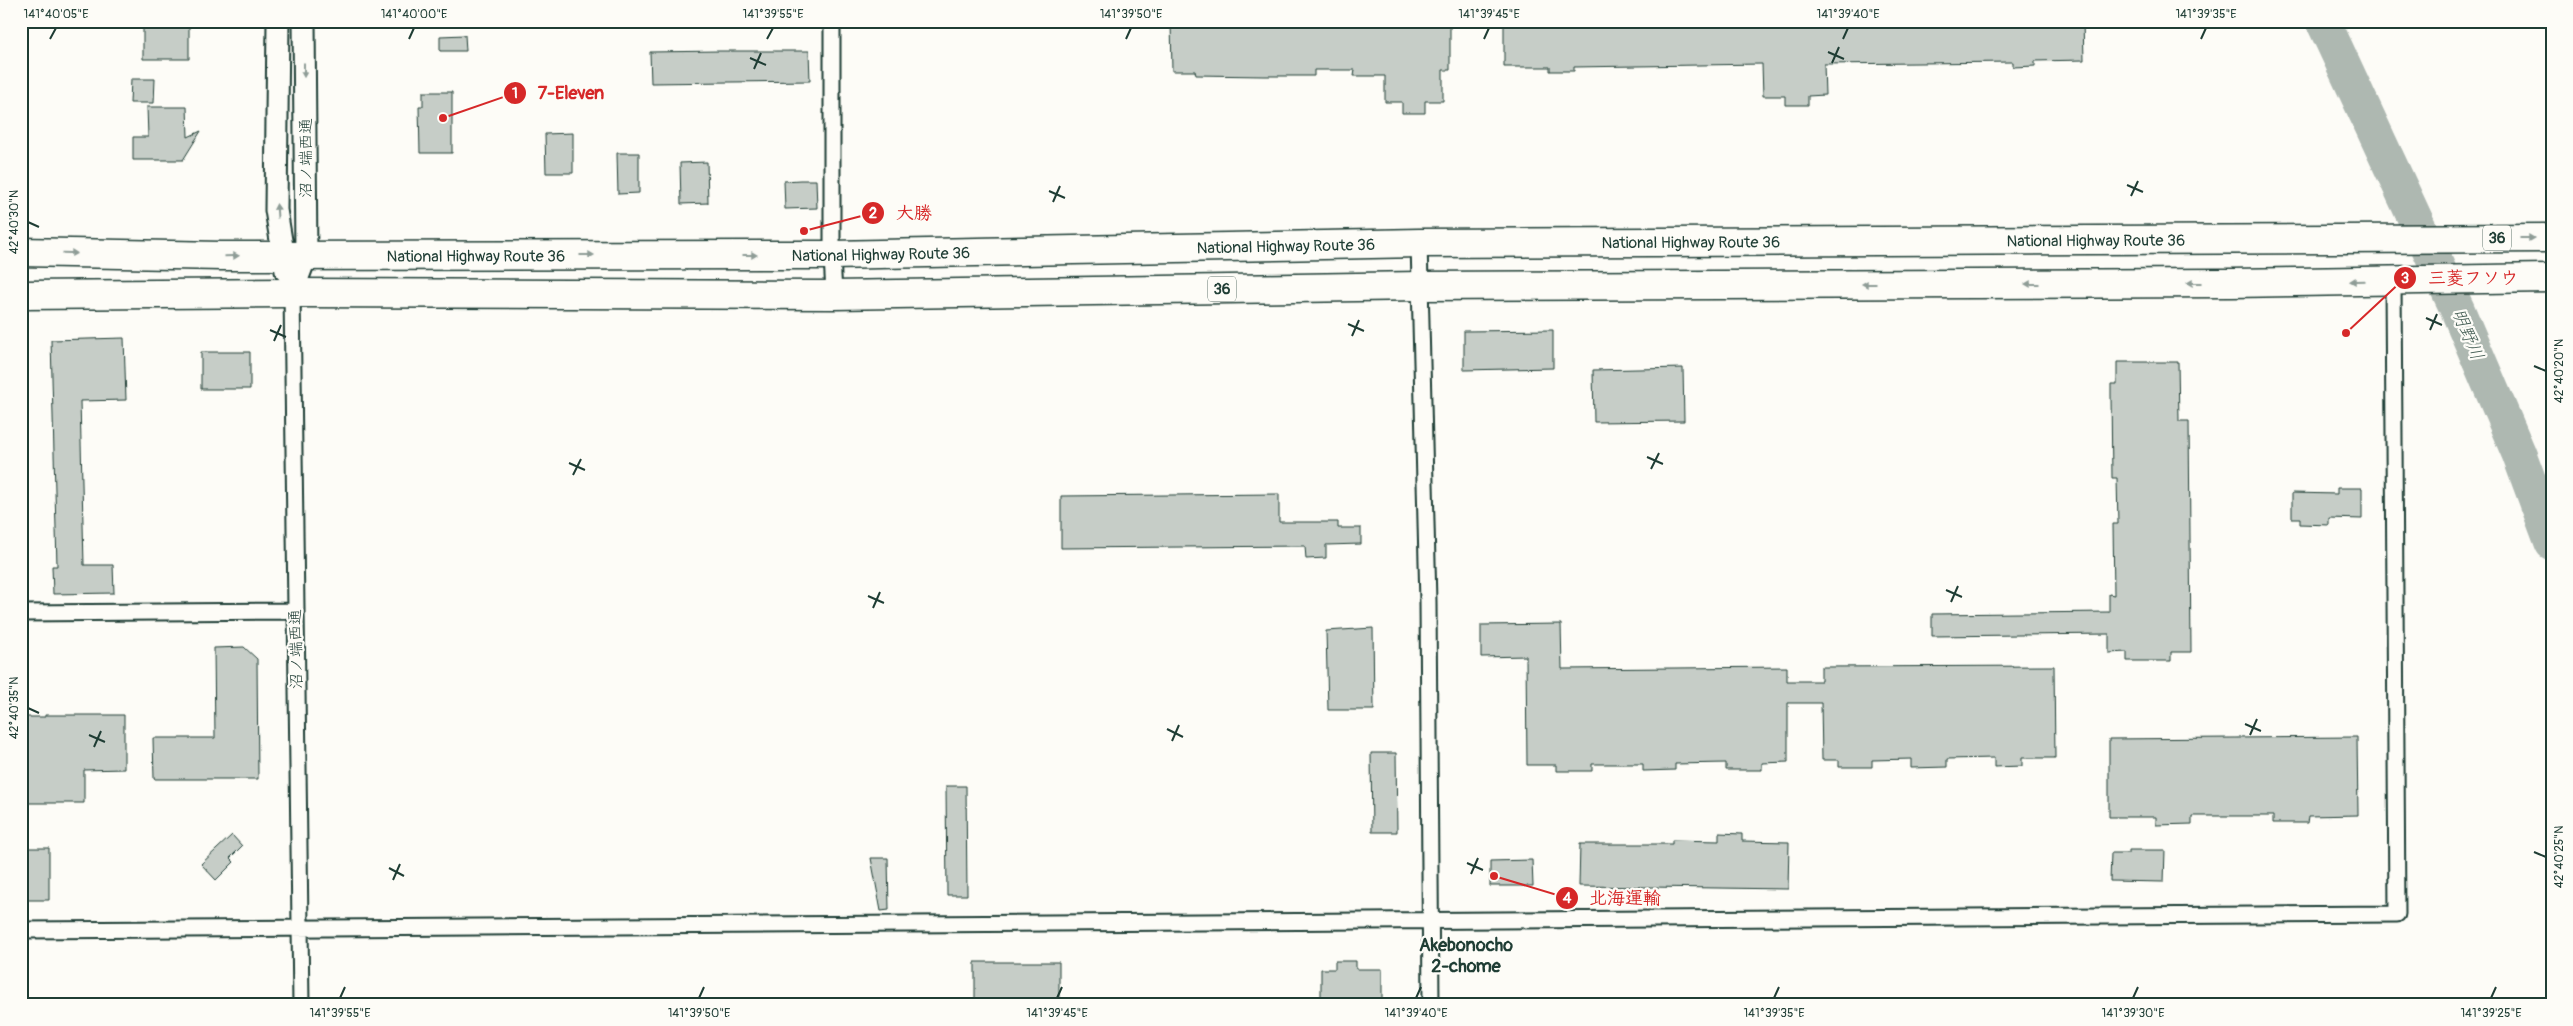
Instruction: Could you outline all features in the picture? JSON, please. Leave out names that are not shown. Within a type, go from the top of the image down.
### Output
[{"type":"highway","name":"National Highway Route 36","points":[[21,252],[294,256],[832,255],[1419,243],[2406,237],[2552,238]]},
{"type":"highway","name":"36","points":[[21,295],[292,293],[834,295],[1419,286],[2222,283],[2423,278],[2552,278]]},
{"type":"street","name":"沼ノ端西通","points":[[278,21],[276,210],[294,256]]},
{"type":"street","name":"沼ノ端西通","points":[[301,1005],[294,611],[292,293],[304,21]]},
{"type":"street","points":[[832,21],[832,255],[834,295]]},
{"type":"street","points":[[1419,243],[1428,602],[1431,1005]]},
{"type":"street","points":[[21,930],[2397,914],[2393,280]]},
{"type":"street","points":[[21,614],[294,611]]},
{"type":"building","points":[[154,21],[189,21],[189,59],[143,59],[143,24],[154,24]]},
{"type":"building","points":[[1171,21],[1450,21],[1450,70],[1443,70],[1443,101],[1425,101],[1425,113],[1402,113],[1402,102],[1385,102],[1385,76],[1354,76],[1355,70],[1314,70],[1314,76],[1196,75],[1195,71],[1172,71]]},
{"type":"building","points":[[1504,21],[2083,21],[2084,60],[2035,61],[2035,66],[2013,67],[2013,62],[1824,64],[1825,95],[1808,96],[1808,105],[1785,105],[1785,96],[1763,96],[1762,64],[1574,67],[1574,71],[1550,71],[1550,67],[1504,67]]},
{"type":"building","points":[[465,35],[466,51],[440,51],[440,36]]},
{"type":"building","points":[[809,51],[810,81],[651,83],[650,52]]},
{"type":"building","points":[[131,79],[155,79],[154,103],[130,103]]},
{"type":"building","points":[[423,92],[452,92],[452,153],[420,153],[419,106],[423,106]]},
{"type":"building","points":[[147,107],[187,107],[188,137],[201,131],[183,160],[133,160],[133,137],[148,137]]},
{"type":"building","points":[[573,133],[573,173],[546,173],[545,134]]},
{"type":"building","points":[[617,153],[639,153],[639,193],[618,194]]},
{"type":"building","points":[[707,162],[708,203],[681,204],[680,163]]},
{"type":"building","points":[[816,180],[817,208],[785,209],[784,181]]},
{"type":"building","points":[[1553,330],[1553,368],[1464,370],[1464,331]]},
{"type":"building","points":[[124,338],[126,400],[80,401],[84,565],[113,565],[114,593],[53,594],[52,566],[57,566],[51,340]]},
{"type":"building","points":[[201,352],[250,352],[250,389],[201,389]]},
{"type":"building","points":[[2117,362],[2178,362],[2179,421],[2189,421],[2191,652],[2171,652],[2171,661],[2127,661],[2127,652],[2109,653],[2109,634],[1932,636],[1932,614],[2109,612],[2109,594],[2114,595],[2113,524],[2118,524],[2117,478],[2112,478],[2111,395],[2111,384],[2117,384]]},
{"type":"building","points":[[1683,368],[1684,421],[1594,422],[1593,370]]},
{"type":"building","points":[[2337,488],[2362,488],[2362,519],[2329,518],[2329,525],[2300,524],[2300,518],[2292,518],[2292,493],[2337,494]]},
{"type":"building","points":[[1279,494],[1279,522],[1338,522],[1338,528],[1361,528],[1361,544],[1326,545],[1326,558],[1306,559],[1305,546],[1061,548],[1061,496]]},
{"type":"building","points":[[1561,624],[1562,669],[1787,667],[1787,681],[1821,681],[1821,667],[2054,666],[2055,758],[2022,758],[2022,766],[1994,767],[1994,758],[1947,759],[1947,767],[1911,768],[1911,759],[1872,760],[1872,767],[1839,767],[1839,760],[1822,760],[1821,703],[1788,703],[1788,762],[1762,763],[1762,770],[1726,770],[1726,763],[1675,764],[1675,770],[1643,771],[1643,764],[1592,764],[1592,771],[1556,771],[1556,765],[1527,765],[1526,656],[1481,657],[1481,625]]},
{"type":"building","points":[[1373,628],[1374,710],[1328,710],[1326,631]]},
{"type":"building","points":[[244,647],[257,659],[258,779],[154,779],[153,738],[215,738],[214,648]]},
{"type":"building","points":[[45,715],[124,715],[124,769],[84,770],[84,803],[24,803],[24,800],[21,800],[21,717],[45,717]]},
{"type":"building","points":[[2357,737],[2358,815],[2308,816],[2307,823],[2273,823],[2273,816],[2192,816],[2192,824],[2156,825],[2156,817],[2109,817],[2109,739]]},
{"type":"building","points":[[1371,753],[1396,753],[1397,832],[1372,832]]},
{"type":"building","points":[[946,786],[966,786],[967,895],[947,895]]},
{"type":"building","points":[[1719,833],[1742,834],[1742,841],[1789,842],[1788,889],[1579,886],[1580,844],[1672,844],[1672,840],[1719,841]]},
{"type":"building","points":[[232,835],[242,846],[230,858],[234,862],[216,880],[201,864]]},
{"type":"building","points":[[21,848],[49,848],[49,900],[21,900]]},
{"type":"building","points":[[2129,850],[2165,850],[2164,882],[2110,881],[2111,853],[2129,853]]},
{"type":"building","points":[[871,858],[888,858],[889,910],[881,911]]},
{"type":"building","points":[[1532,860],[1533,886],[1490,886],[1490,861]]},
{"type":"building","points":[[1335,961],[1356,961],[1356,969],[1382,969],[1382,1005],[1321,1005],[1321,969],[1335,969]]},
{"type":"building","points":[[975,962],[1059,962],[1059,1005],[975,1005]]},
{"type":"waterway","name":"明野川","points":[[2323,21],[2458,311],[2519,454],[2552,543]]},
{"type":"place","name":"7-Eleven","points":[[443,118]]},
{"type":"place","name":"大勝","points":[[804,231]]},
{"type":"place","name":"三菱フソウ","points":[[2346,333]]},
{"type":"place","name":"北海運輸","points":[[1494,876]]},
{"type":"district","name":"Akebonocho 2-chome","points":[[1466,955]]}]
